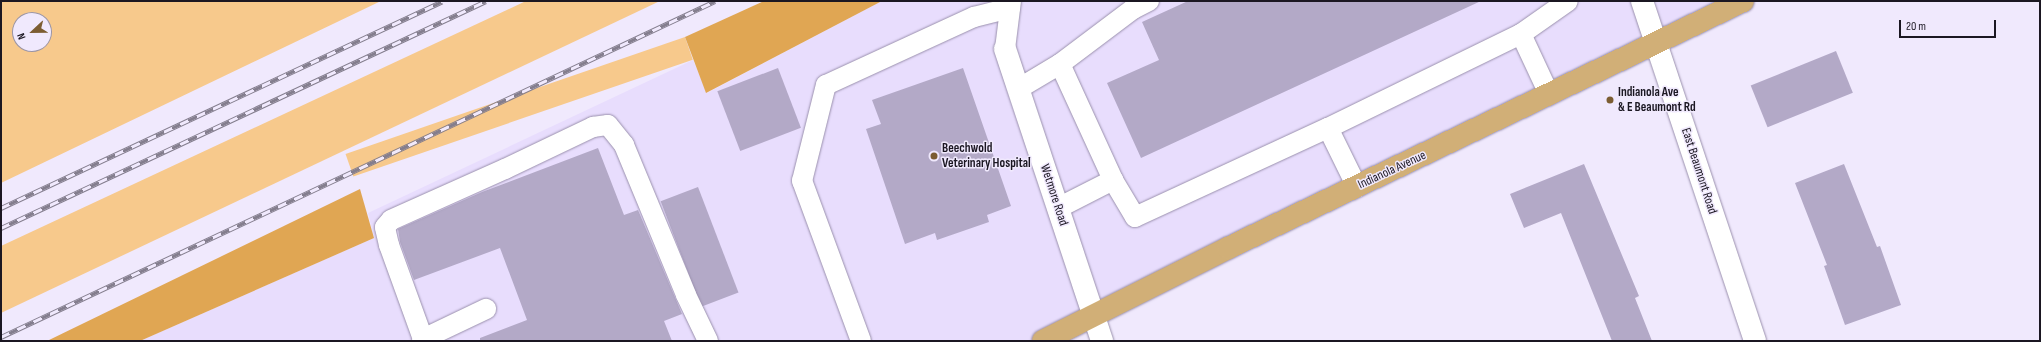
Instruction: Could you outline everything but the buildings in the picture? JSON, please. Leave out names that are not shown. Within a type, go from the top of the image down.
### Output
[{"type":"main road","name":"Indianola Avenue","points":[[1043,341],[1228,248],[1743,1]]},
{"type":"street","name":"East Beaumont Road","points":[[1642,1],[1755,341]]},
{"type":"street","name":"Wetmore Road","points":[[1005,49],[1102,341]]},
{"type":"lane","points":[[1018,89],[1060,64],[1133,9],[1149,1]]},
{"type":"lane","points":[[1060,64],[1114,180],[1134,217],[1328,128],[1521,34],[1568,1]]},
{"type":"lane","points":[[861,341],[802,181],[826,85],[974,17],[1010,4],[1005,49]]},
{"type":"lane","points":[[1521,34],[1549,94]]},
{"type":"lane","points":[[486,309],[423,340],[389,245],[385,227],[391,220],[505,169],[593,127],[608,125],[624,145],[686,294],[708,341]]},
{"type":"lane","points":[[1328,128],[1357,187]]},
{"type":"lane","points":[[1058,208],[1114,180]]},
{"type":"shaded area","points":[[1,1],[381,1],[1,183]]},
{"type":"shaded area","points":[[526,1],[660,1],[1,313],[1,246]]},
{"type":"shaded area","points":[[764,1],[882,1],[706,93],[685,37]]},
{"type":"shaded area","points":[[882,1],[1742,1],[1055,341],[140,341],[374,238],[368,213],[693,60],[707,93]]},
{"type":"shaded area","points":[[685,37],[693,60],[353,177],[346,154]]},
{"type":"shaded area","points":[[360,189],[374,238],[140,341],[47,341]]},
{"type":"railway","points":[[1,208],[442,1]]},
{"type":"railway","points":[[1,228],[486,1]]},
{"type":"railway","points":[[1,337],[715,1]]},
{"type":"place","name":"Indianola Ave & E Beaumont Rd","points":[[1610,100]]},
{"type":"place","name":"Beechwold Veterinary Hospital","points":[[934,156]]}]
